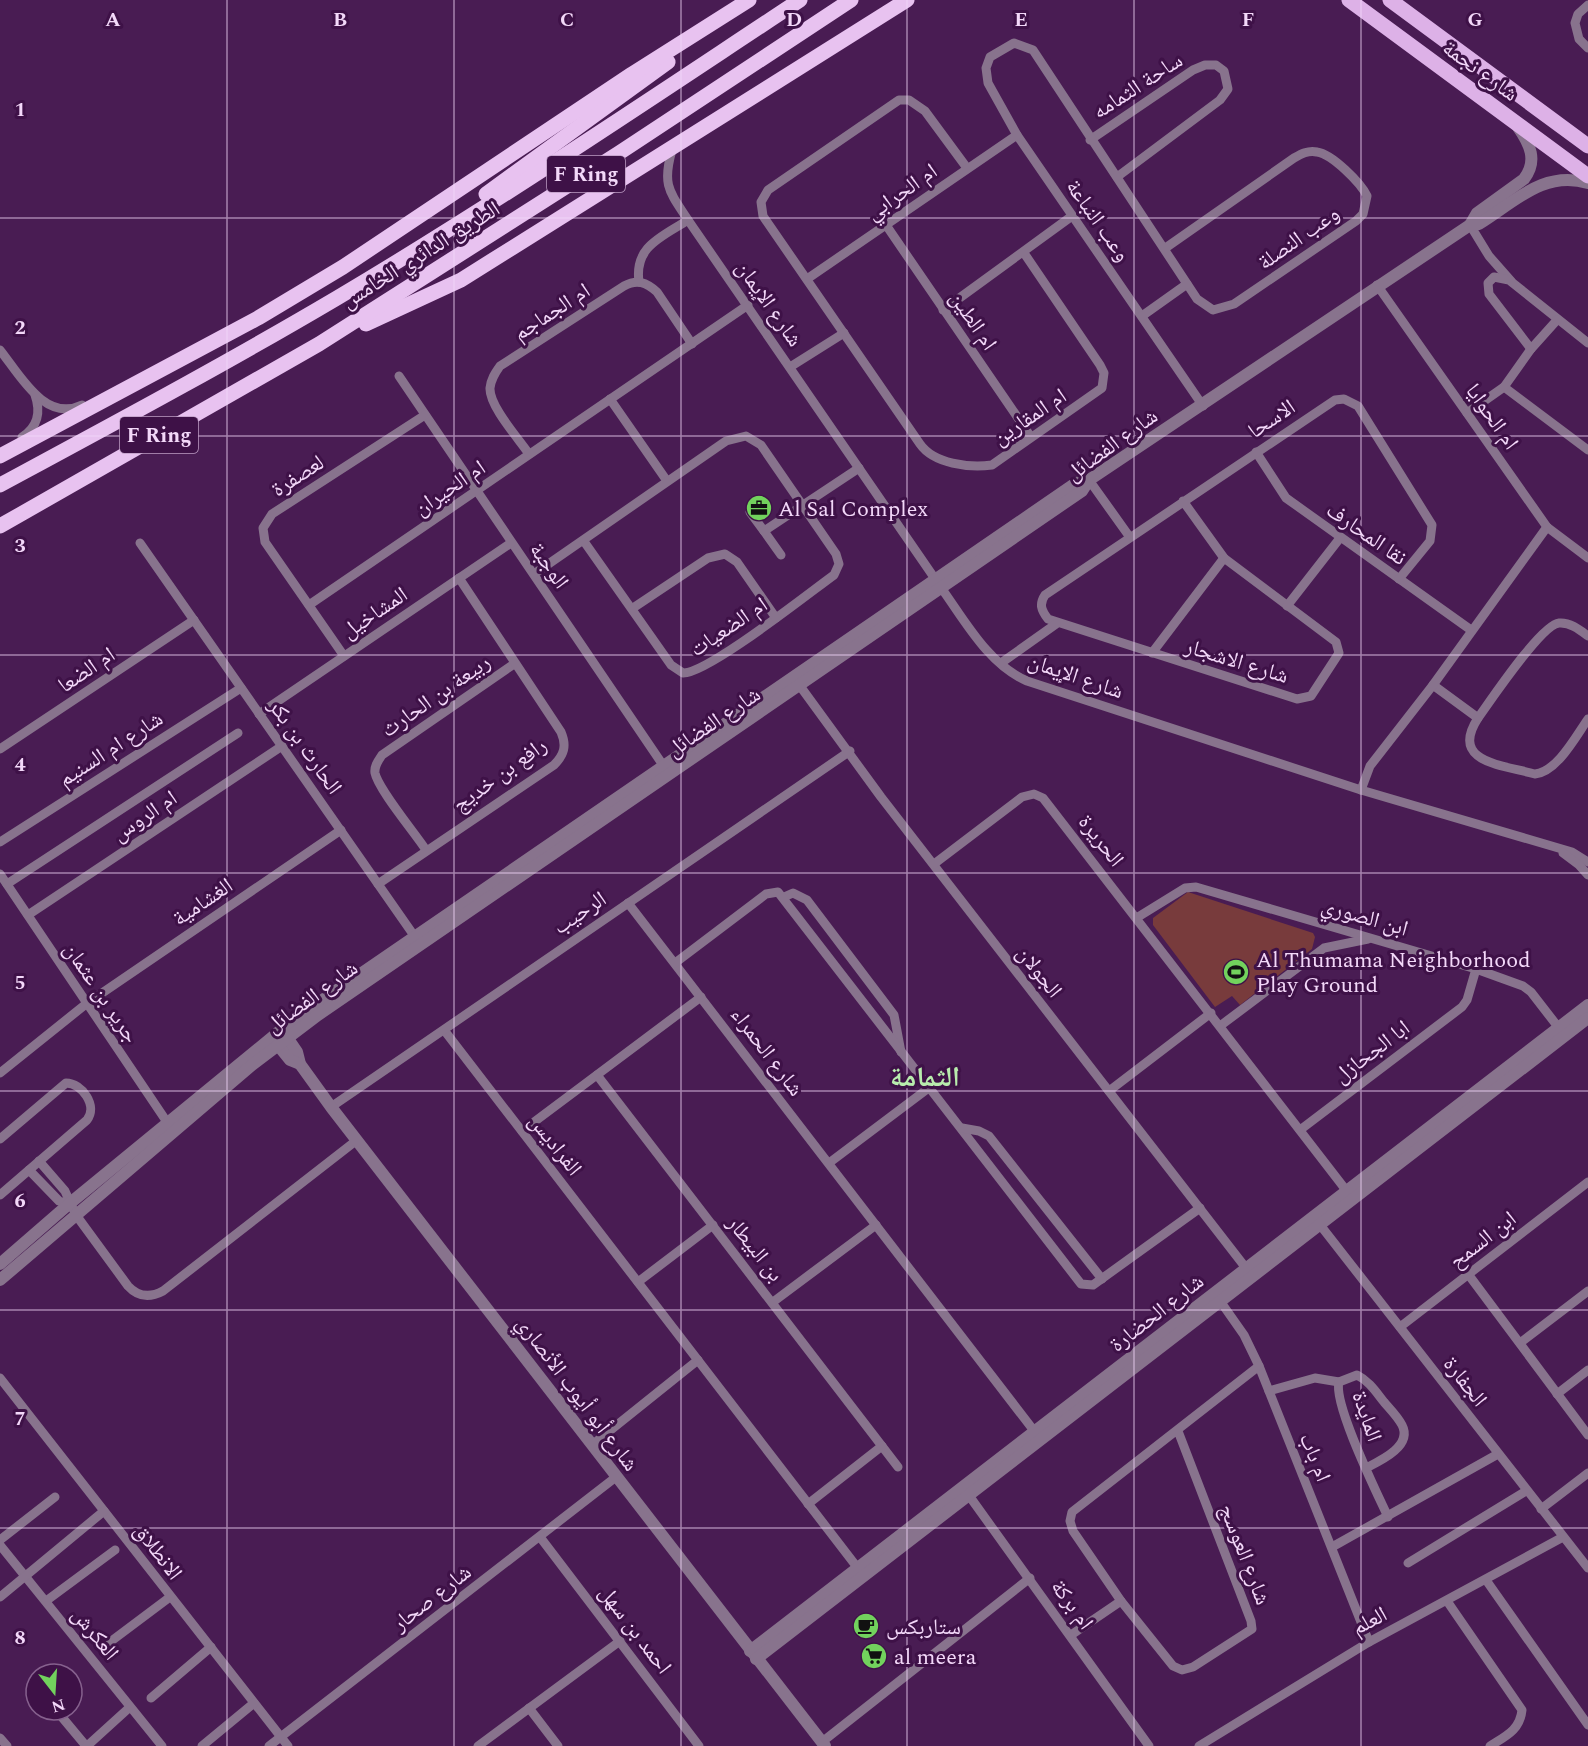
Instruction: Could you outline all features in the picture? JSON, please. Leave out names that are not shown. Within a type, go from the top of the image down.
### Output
[{"type":"highway","points":[[425,243],[507,177],[750,0]]},
{"type":"highway","points":[[0,456],[258,318],[374,248],[632,74],[750,0]]},
{"type":"highway","name":"الطريق الدائري الخامس","points":[[0,485],[184,385],[338,297],[604,130],[800,0]]},
{"type":"highway","name":"الطريق الدائري الخامس","points":[[0,526],[319,344],[619,153],[851,0]]},
{"type":"highway","points":[[319,344],[461,280],[672,150],[907,0]]},
{"type":"main road","name":"شارع نجمة","points":[[1348,0],[1588,176]]},
{"type":"main road","name":"شارع نجمة","points":[[1390,0],[1588,146]]},
{"type":"street","points":[[1588,5],[1578,14],[1575,23],[1579,39],[1588,48]]},
{"type":"street","name":"وعب النصلة","points":[[996,52],[1014,44],[1033,50],[1090,140],[1187,284],[1204,306],[1213,310],[1234,304],[1356,221],[1366,206],[1367,196],[1363,188],[1324,153],[1309,151],[1294,158],[1164,249]]},
{"type":"street","name":"وعب النباعة","points":[[996,52],[987,62],[986,75],[1017,135],[1203,406]]},
{"type":"street","name":"ساحة الثمامه","points":[[1090,140],[1193,70],[1205,65],[1216,64],[1224,71],[1228,89],[1220,100],[1117,177]]},
{"type":"street","name":"ام المقارين","points":[[967,168],[926,111],[909,100],[890,105],[786,177],[763,195],[760,209],[920,444],[930,455],[979,466],[992,465],[1096,394],[1104,381],[1100,365],[1024,253]]},
{"type":"street","name":"شارع الفضائل","points":[[1470,225],[1477,213],[1524,179],[1530,172],[1532,155],[1514,122]]},
{"type":"street","name":"ام الحرابي","points":[[807,279],[1017,135]]},
{"type":"street","name":"شارع الإيمان","points":[[672,150],[665,177],[688,220],[939,585],[986,648],[1017,677],[1361,790],[1555,849],[1572,852],[1588,862]]},
{"type":"street","name":"شارع الفضائل","points":[[22,1249],[280,1037],[387,967],[667,772],[894,622],[895,615],[1082,491],[1089,480],[1203,406],[1377,285],[1470,225],[1479,224],[1546,182],[1560,178],[1588,183]]},
{"type":"street","points":[[943,310],[1072,216]]},
{"type":"street","points":[[688,220],[646,248],[640,257],[639,282],[649,285],[657,292],[692,344]]},
{"type":"street","name":"ام الطين","points":[[886,225],[1031,437]]},
{"type":"street","points":[[1470,225],[1489,256],[1512,283]]},
{"type":"street","points":[[1531,349],[1487,290],[1488,283],[1494,278],[1505,278],[1588,343]]},
{"type":"street","name":"ام الجماجم","points":[[529,454],[494,404],[490,391],[492,378],[500,366],[624,286],[639,282]]},
{"type":"street","points":[[1142,316],[1187,284]]},
{"type":"street","name":"ام الحوايا","points":[[1377,285],[1547,527],[1588,558]]},
{"type":"street","name":"ام الحيران","points":[[309,605],[748,305]]},
{"type":"street","points":[[1467,413],[1504,387],[1531,349],[1557,320]]},
{"type":"street","points":[[790,367],[844,333]]},
{"type":"street","points":[[0,350],[34,393],[53,407],[70,409],[122,385],[145,379]]},
{"type":"street","name":"الوجبة","points":[[399,376],[476,493],[534,574],[667,772]]},
{"type":"street","points":[[1504,387],[1588,450]]},
{"type":"street","points":[[0,449],[25,436],[33,427],[39,412],[34,393]]},
{"type":"street","points":[[610,399],[667,481]]},
{"type":"street","name":"الاسحا","points":[[1056,624],[1043,613],[1041,602],[1045,595],[1335,400],[1344,399],[1358,406],[1432,525],[1430,541],[1399,579]]},
{"type":"street","name":"لعصفرة","points":[[344,656],[265,542],[262,534],[266,521],[272,514],[425,415]]},
{"type":"street","name":"ام الضعيات","points":[[534,574],[667,481],[726,441],[746,436],[761,445],[804,505],[836,554],[838,570],[776,618],[699,670],[683,674],[671,665],[583,540]]},
{"type":"street","name":"نقا المحارف","points":[[1256,453],[1286,498],[1471,630]]},
{"type":"street","points":[[765,531],[859,468]]},
{"type":"street","points":[[280,1037],[415,937],[667,772],[829,653],[939,585],[987,546],[1076,483],[1089,480],[1129,537]]},
{"type":"street","name":"شارع الاشجار","points":[[1056,624],[1298,699],[1305,699],[1317,687],[1339,653],[1336,642],[1224,558],[1183,501]]},
{"type":"street","points":[[750,512],[781,555]]},
{"type":"street","points":[[1361,790],[1371,766],[1433,685],[1547,527]]},
{"type":"street","points":[[1287,606],[1340,538]]},
{"type":"street","name":"الحارث بن بكر","points":[[140,543],[415,937]]},
{"type":"street","name":"المشاخيل","points":[[259,714],[511,543]]},
{"type":"street","points":[[633,608],[708,558],[725,554],[737,562],[776,618]]},
{"type":"street","points":[[1152,653],[1224,558]]},
{"type":"street","name":"رافع بن خديج","points":[[378,884],[562,757],[565,748],[561,732],[459,578]]},
{"type":"street","name":"ام الضعا","points":[[0,749],[194,620]]},
{"type":"street","points":[[1587,724],[1551,767],[1535,774],[1474,754],[1470,749],[1468,735],[1478,718],[1549,627],[1558,623],[1567,624],[1588,636]]},
{"type":"street","points":[[1001,663],[1056,624]]},
{"type":"street","points":[[800,686],[800,680],[827,660],[829,653]]},
{"type":"street","name":"ربيعة بن الحارث","points":[[426,849],[379,783],[375,770],[377,763],[382,755],[514,664]]},
{"type":"street","points":[[1433,685],[1478,718]]},
{"type":"street","name":"الجولان","points":[[800,686],[933,864],[1250,1272]]},
{"type":"street","name":"شارع ام السنيم","points":[[0,842],[241,688]]},
{"type":"street","points":[[7,884],[238,733]]},
{"type":"street","name":"ام الروس","points":[[28,915],[282,746]]},
{"type":"street","name":"الرحيب","points":[[331,1107],[850,751]]},
{"type":"street","name":"الحريرة","points":[[933,864],[1022,797],[1034,794],[1043,798],[1138,917],[1350,1195]]},
{"type":"street","name":"الغشامية","points":[[0,1073],[86,1004],[340,830]]},
{"type":"street","name":"شارع الإيمان","points":[[1555,849],[1580,865],[1588,875]]},
{"type":"street","name":"جرير بن عثمان","points":[[0,874],[171,1127]]},
{"type":"street","name":"ابن الصوري","points":[[1138,917],[1185,888],[1196,887],[1476,969],[1523,986],[1531,992],[1561,1031]]},
{"type":"street","points":[[675,963],[766,894],[778,892],[1081,1284],[1093,1285],[1200,1208]]},
{"type":"street","points":[[784,897],[794,894],[807,900],[894,1015],[901,1054]]},
{"type":"street","name":"شارع الحمراء","points":[[628,903],[1038,1435]]},
{"type":"street","points":[[387,967],[394,958],[412,945],[415,937]]},
{"type":"street","points":[[1220,1026],[1324,948],[1371,938]]},
{"type":"street","name":"ابا الجحازل","points":[[1300,1130],[1461,1007],[1467,1000],[1476,969]]},
{"type":"street","points":[[522,1131],[701,997]]},
{"type":"street","name":"شارع الحضارة","points":[[753,1655],[1561,1031],[1588,1005]]},
{"type":"street","points":[[1109,1091],[1211,1013]]},
{"type":"street","name":"شارع الحضارة","points":[[1561,1031],[1588,1018]]},
{"type":"street","name":"الفراديس","points":[[444,1030],[861,1572]]},
{"type":"street","name":"شارع أبو أيوب الأنصاري","points":[[280,1037],[297,1052],[300,1064],[331,1107],[823,1744]]},
{"type":"street","name":"بن البيطار","points":[[597,1075],[898,1467]]},
{"type":"street","points":[[0,1138],[66,1083],[76,1084],[90,1102],[92,1113],[0,1195]]},
{"type":"street","points":[[829,1163],[930,1087]]},
{"type":"street","points":[[962,1128],[979,1131],[989,1136],[1102,1279]]},
{"type":"street","points":[[29,1170],[59,1201],[72,1210],[128,1286],[138,1294],[151,1296],[163,1291],[357,1140]]},
{"type":"street","points":[[39,1161],[67,1194],[72,1210]]},
{"type":"street","name":"ابن السمح","points":[[1400,1327],[1588,1182]]},
{"type":"street","name":"الجفارة","points":[[1317,1220],[1588,1568]]},
{"type":"street","points":[[638,1282],[713,1225]]},
{"type":"street","points":[[772,1302],[876,1225]]},
{"type":"street","points":[[0,1264],[22,1249]]},
{"type":"street","points":[[0,1280],[22,1249]]},
{"type":"street","points":[[1468,1275],[1588,1435]]},
{"type":"street","points":[[1520,1343],[1588,1291]]},
{"type":"street","name":"ام باب","points":[[1217,1297],[1244,1335],[1259,1366],[1369,1642]]},
{"type":"street","points":[[592,1445],[698,1360]]},
{"type":"street","name":"شارع العوسج","points":[[1178,1431],[1251,1621],[1252,1629],[1193,1667],[1182,1670],[1173,1666],[1121,1601],[1073,1531],[1070,1521],[1072,1512],[1259,1366]]},
{"type":"street","points":[[1557,1394],[1588,1370]]},
{"type":"street","name":"المايدة","points":[[1366,1468],[1386,1458],[1400,1445],[1404,1436],[1402,1425],[1366,1380],[1357,1375],[1339,1382],[1338,1396],[1366,1468],[1388,1517]]},
{"type":"street","name":"الانطلاق","points":[[0,1378],[288,1746]]},
{"type":"street","points":[[1269,1391],[1315,1378],[1339,1382]]},
{"type":"street","points":[[808,1504],[882,1446]]},
{"type":"street","points":[[1332,1547],[1498,1454]]},
{"type":"street","points":[[1541,1509],[1588,1473]]},
{"type":"street","name":"شارع صحار","points":[[269,1746],[616,1477]]},
{"type":"street","name":"ام بركة","points":[[965,1491],[1030,1578],[1149,1746]]},
{"type":"street","points":[[1408,1563],[1526,1491]]},
{"type":"street","points":[[1,1546],[55,1497]]},
{"type":"street","points":[[0,1596],[24,1574],[104,1511]]},
{"type":"street","name":"احمد بن سهل","points":[[540,1537],[699,1746]]},
{"type":"street","name":"العلم","points":[[1199,1746],[1369,1642],[1563,1537]]},
{"type":"street","name":"العكرش","points":[[1,1546],[162,1746]]},
{"type":"street","points":[[47,1603],[115,1550]]},
{"type":"street","points":[[823,1744],[1030,1578]]},
{"type":"street","points":[[1486,1580],[1588,1725]]},
{"type":"street","points":[[110,1642],[155,1606],[156,1601],[168,1595]]},
{"type":"street","points":[[1071,1635],[1121,1601]]},
{"type":"street","points":[[1448,1601],[1522,1710],[1521,1721],[1514,1732],[1490,1746]]},
{"type":"street","points":[[478,1746],[620,1641]]},
{"type":"street","points":[[150,1698],[211,1647]]},
{"type":"street","points":[[202,1746],[254,1703]]},
{"type":"street","points":[[66,1722],[87,1746],[130,1707]]},
{"type":"street","points":[[528,1708],[558,1746]]},
{"type":"street","points":[[0,1738],[7,1746]]},
{"type":"shaded area","name":"Al Thumama Neighborhood Play Ground","points":[[1188,892],[1313,933],[1315,937],[1312,949],[1240,1005],[1232,996],[1215,1007],[1153,925],[1153,918]]},
{"type":"place","name":"Al Sal Complex","points":[[759,508]]},
{"type":"place","name":"Al Thumama Neighborhood Play Ground","points":[[1236,972]]},
{"type":"place","name":"ستاربكس","points":[[866,1626]]},
{"type":"place","name":"al meera","points":[[874,1656]]},
{"type":"district","name":"الثمامة","points":[[925,1076]]}]
